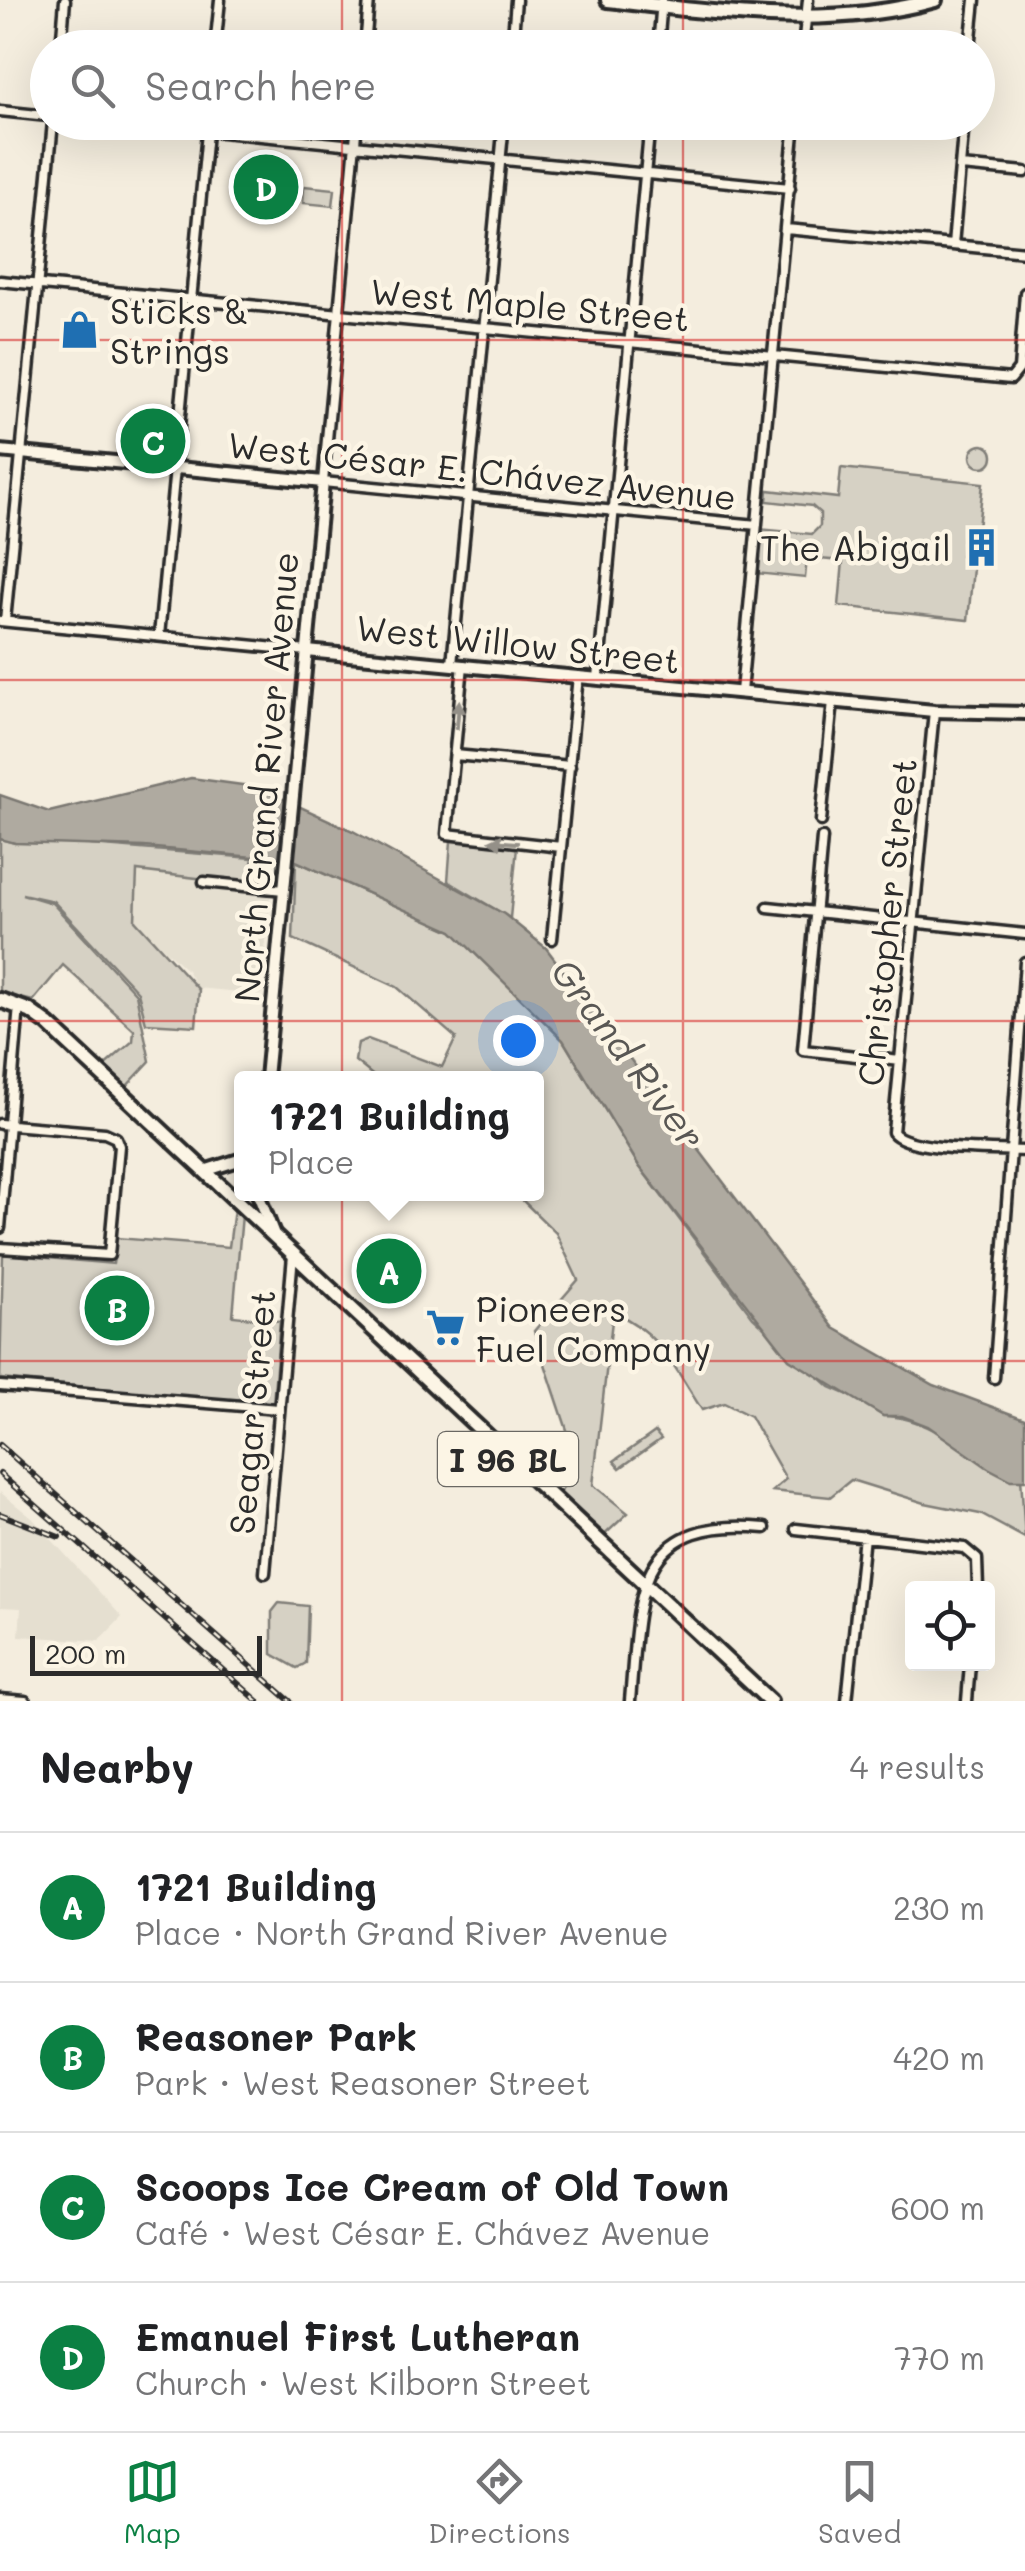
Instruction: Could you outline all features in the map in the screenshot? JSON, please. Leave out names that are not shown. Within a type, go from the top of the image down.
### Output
[{"type":"main road","points":[[608,0],[806,19],[858,17],[936,0]]},
{"type":"main road","name":"I 96 BL","points":[[0,1000],[19,1006],[48,1024],[234,1197]]},
{"type":"main road","name":"I 96 BL","points":[[238,1201],[765,1699]]},
{"type":"street","points":[[62,30],[65,0]]},
{"type":"street","points":[[217,30],[220,0]]},
{"type":"street","points":[[366,30],[369,0]]},
{"type":"street","points":[[514,30],[516,0]]},
{"type":"street","points":[[805,30],[808,0]]},
{"type":"street","points":[[972,30],[974,0]]},
{"type":"street","points":[[660,30],[662,3]]},
{"type":"street","points":[[0,111],[30,114]]},
{"type":"street","points":[[3,621],[51,140]]},
{"type":"street","points":[[159,636],[207,140]]},
{"type":"street","points":[[314,140],[790,188]]},
{"type":"street","points":[[323,482],[355,140]]},
{"type":"street","points":[[502,140],[468,497],[447,834],[562,848]]},
{"type":"street","points":[[598,678],[649,140]]},
{"type":"street","points":[[741,692],[794,140]]},
{"type":"street","points":[[953,245],[963,140]]},
{"type":"street","points":[[961,166],[1025,172]]},
{"type":"street","points":[[786,229],[1025,252]]},
{"type":"street","name":"West Maple Street","points":[[0,281],[1017,376],[1024,333]]},
{"type":"street","points":[[1024,333],[1025,293]]},
{"type":"street","name":"West César E. Chávez Avenue","points":[[0,451],[758,525]]},
{"type":"street","name":"North Grand River Avenue","points":[[267,1071],[323,482]]},
{"type":"street","name":"West Willow Street","points":[[3,621],[934,711],[1025,712]]},
{"type":"street","points":[[552,940],[578,676]]},
{"type":"street","points":[[821,821],[833,700]]},
{"type":"street","name":"Christopher Street","points":[[934,711],[896,1138],[1012,1150]]},
{"type":"street","points":[[454,755],[570,766]]},
{"type":"street","points":[[822,838],[802,1045],[807,1052],[900,1061]]},
{"type":"street","points":[[204,882],[284,885]]},
{"type":"street","points":[[768,906],[1025,934]]},
{"type":"street","points":[[994,1378],[1025,962]]},
{"type":"street","points":[[0,1228],[4,1125],[19,1006]]},
{"type":"street","points":[[0,1248],[109,1255],[119,1146],[116,1138],[4,1125]]},
{"type":"street","points":[[1012,1150],[1025,1151]]},
{"type":"street","points":[[204,1170],[234,1161]]},
{"type":"street","points":[[250,1212],[254,1201]]},
{"type":"street","points":[[259,1201],[276,1238]]},
{"type":"street","name":"Seagar Street","points":[[265,1573],[293,1255]]},
{"type":"street","points":[[0,1386],[278,1410]]},
{"type":"street","points":[[630,1701],[644,1582],[663,1555],[696,1531],[726,1525],[765,1528]]},
{"type":"street","points":[[796,1530],[955,1546],[976,1560],[978,1581]]},
{"type":"street","points":[[847,1701],[864,1536]]},
{"type":"street","points":[[966,1701],[969,1671]]},
{"type":"street","points":[[0,1699],[25,1701]]},
{"type":"shaded area","points":[[304,186],[335,189],[333,206],[303,203]]},
{"type":"shaded area","points":[[982,445],[990,448],[990,464],[982,467],[974,464],[971,456],[974,448]]},
{"type":"shaded area","points":[[841,468],[983,483],[977,537],[963,536],[961,556],[974,558],[968,620],[839,606],[843,561],[807,558],[805,578],[755,573],[759,529],[812,534],[820,526],[820,513],[812,506],[767,501],[768,490],[838,498]]},
{"type":"shaded area","name":"Grand River","points":[[191,778],[257,787],[353,831],[504,914],[546,948],[834,1328],[934,1385],[1025,1419],[1025,1480],[1011,1480],[988,1468],[928,1426],[902,1416],[883,1416],[789,1359],[639,1166],[563,1040],[452,931],[296,861],[0,839],[0,795],[49,812]]},
{"type":"shaded area","points":[[0,839],[253,858],[248,884],[137,871],[135,920],[199,990],[196,1026],[146,1023],[138,992],[53,901],[22,894],[52,903],[136,994],[150,1061],[125,1088],[104,1066],[133,1041],[134,1030],[63,965],[33,1001],[0,993]]},
{"type":"shaded area","points":[[451,841],[517,847],[510,918],[448,881]]},
{"type":"shaded area","points":[[136,861],[272,874],[261,994],[197,988],[187,970],[131,919]]},
{"type":"shaded area","points":[[296,861],[453,931],[563,1040],[639,1166],[753,1317],[830,1387],[869,1404],[883,1416],[934,1430],[1011,1480],[1021,1477],[1025,1538],[980,1514],[925,1503],[851,1480],[830,1497],[772,1491],[786,1479],[750,1416],[724,1403],[702,1410],[655,1341],[613,1312],[593,1485],[628,1513],[598,1541],[557,1503],[575,1454],[534,1331],[578,1280],[556,1233],[523,1201],[544,1201],[544,1071],[367,1071],[355,1061],[358,1043],[368,1039],[442,1067],[456,1038],[397,987],[293,939]]},
{"type":"shaded area","points":[[234,1209],[242,1215],[233,1316],[280,1321],[273,1404],[0,1379],[3,1254],[113,1264],[117,1238],[229,1247]]},
{"type":"shaded area","points":[[655,1432],[661,1439],[620,1468],[614,1461]]},
{"type":"shaded area","points":[[0,1492],[32,1518],[122,1617],[99,1641],[19,1636],[21,1608],[0,1607]]},
{"type":"shaded area","points":[[279,1603],[308,1606],[306,1663],[297,1668],[272,1654],[272,1612]]},
{"type":"pier","points":[[285,794],[301,801],[295,866],[278,865]]},
{"type":"railway","points":[[0,1445],[290,1701]]},
{"type":"railway","points":[[0,1474],[258,1701]]},
{"type":"railway","points":[[0,1514],[59,1537]]},
{"type":"place","name":"Emanuel First Lutheran","points":[[266,187]]},
{"type":"place","name":"Sticks & Strings","points":[[80,330]]},
{"type":"place","name":"Scoops Ice Cream of Old Town","points":[[153,441]]},
{"type":"place","name":"The Abigail","points":[[981,547]]},
{"type":"place","name":"1721 Building","points":[[389,1271]]},
{"type":"place","name":"Reasoner Park","points":[[117,1308]]},
{"type":"place","name":"Pioneers Fuel Company","points":[[446,1328]]}]
